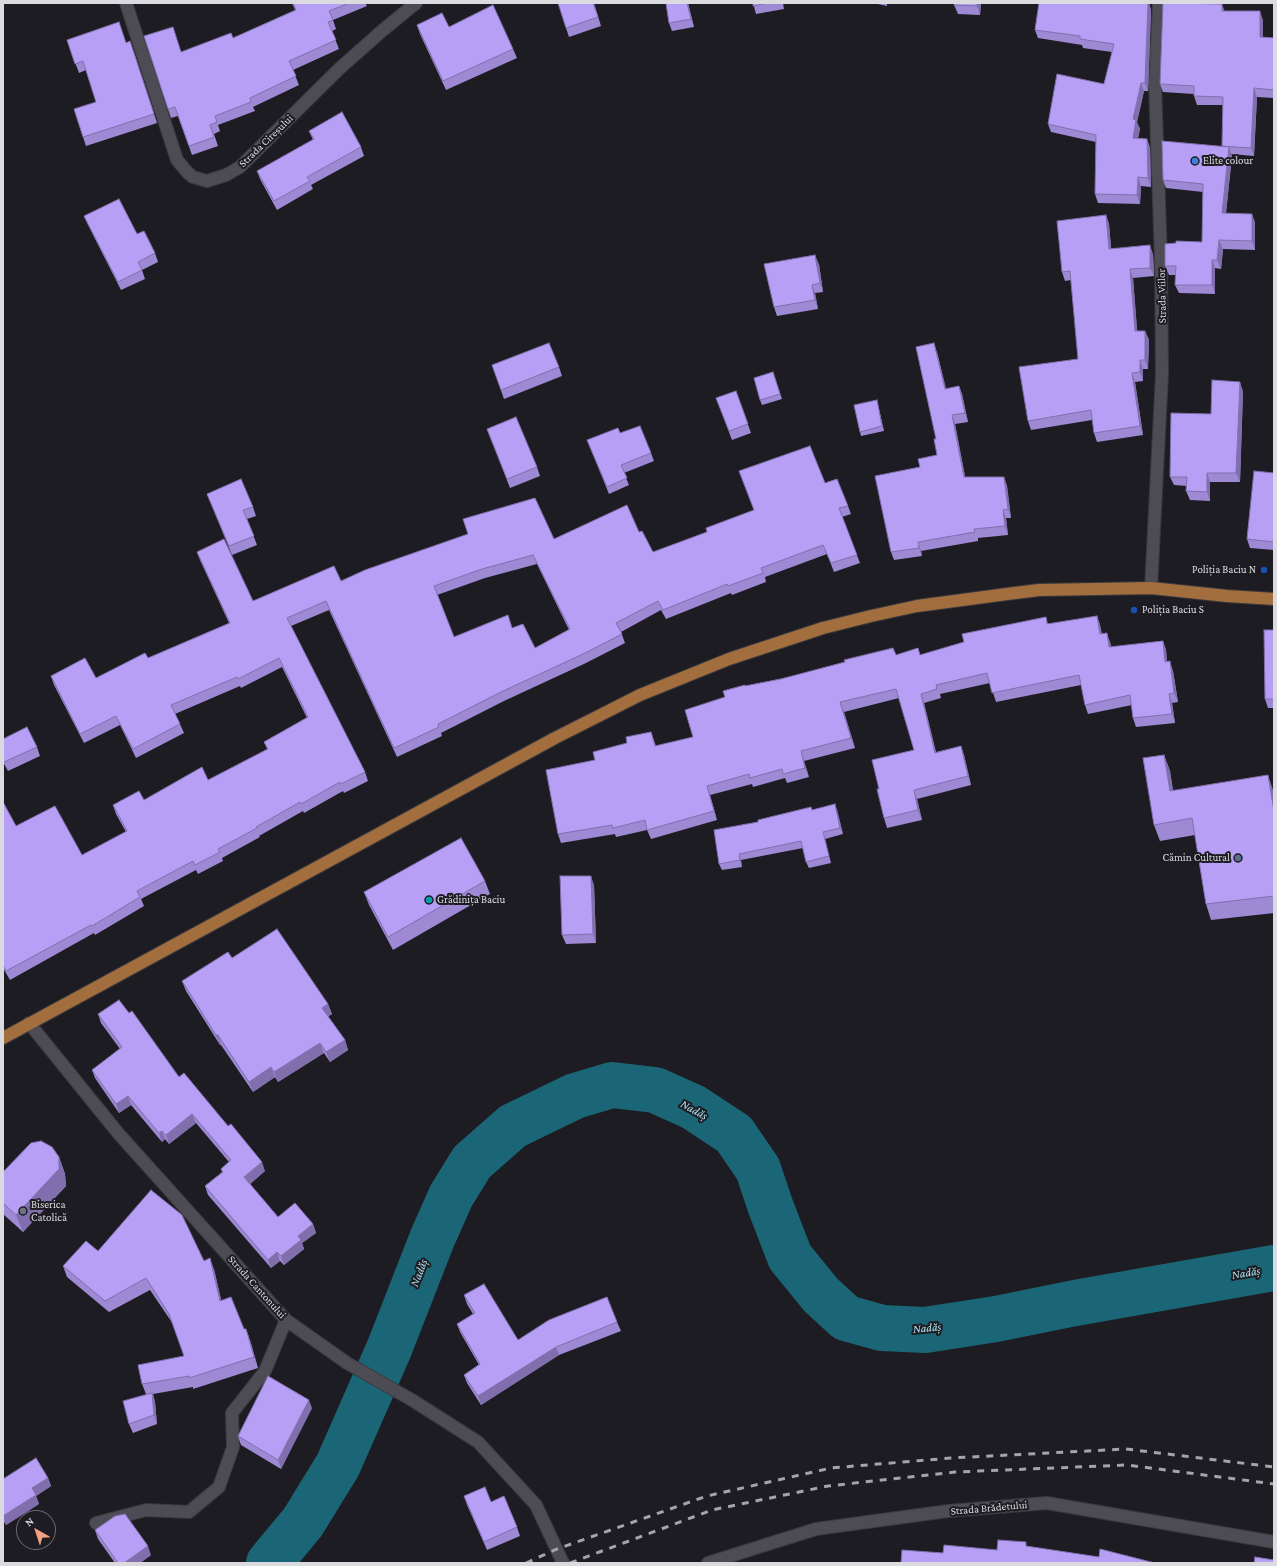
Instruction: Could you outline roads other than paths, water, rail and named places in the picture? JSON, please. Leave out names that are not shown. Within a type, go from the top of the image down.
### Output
[{"type":"main road","points":[[3,1038],[555,738],[640,695],[729,659],[823,628],[871,616],[917,606],[1039,590],[1151,588],[1274,599]]},
{"type":"street","name":"Strada Cireșului","points":[[126,3],[177,160],[193,177],[207,181],[226,176],[240,167],[339,69],[382,30],[416,3]]},
{"type":"street","name":"Strada Viilor","points":[[1151,588],[1162,374],[1161,260],[1155,84],[1159,3]]},
{"type":"street","name":"Strada Cantonului","points":[[29,1023],[118,1132],[286,1320],[348,1363],[412,1400],[478,1442],[536,1505],[563,1563]]},
{"type":"street","points":[[96,1523],[146,1510],[189,1512],[219,1487],[234,1447],[232,1414],[265,1371],[286,1320]]},
{"type":"street","name":"Strada Brădetului","points":[[708,1563],[816,1529],[948,1511],[1048,1503],[1274,1542]]},
{"type":"waterway","name":"Nadăș","points":[[269,1563],[303,1522],[338,1465],[389,1349],[432,1239],[451,1196],[472,1162],[513,1126],[575,1096],[612,1085],[655,1090],[693,1107],[734,1134],[758,1169],[790,1257],[821,1295],[846,1318],[882,1328],[925,1330],[996,1319],[1075,1303],[1274,1268]]},
{"type":"railway","points":[[526,1563],[557,1549],[707,1496],[831,1468],[951,1458],[1126,1449],[1274,1467]]},
{"type":"railway","points":[[570,1563],[712,1510],[828,1486],[955,1472],[1127,1465],[1274,1484]]},
{"type":"place","name":"Elite colour","points":[[1195,161]]},
{"type":"place","name":"Poliția Baciu N","points":[[1264,570]]},
{"type":"place","name":"Poliția Baciu S","points":[[1134,610]]},
{"type":"place","name":"Cămin Cultural","points":[[1238,858]]},
{"type":"place","name":"Grădinița Baciu","points":[[429,900]]},
{"type":"place","name":"Biserica Catolică","points":[[23,1211]]}]
